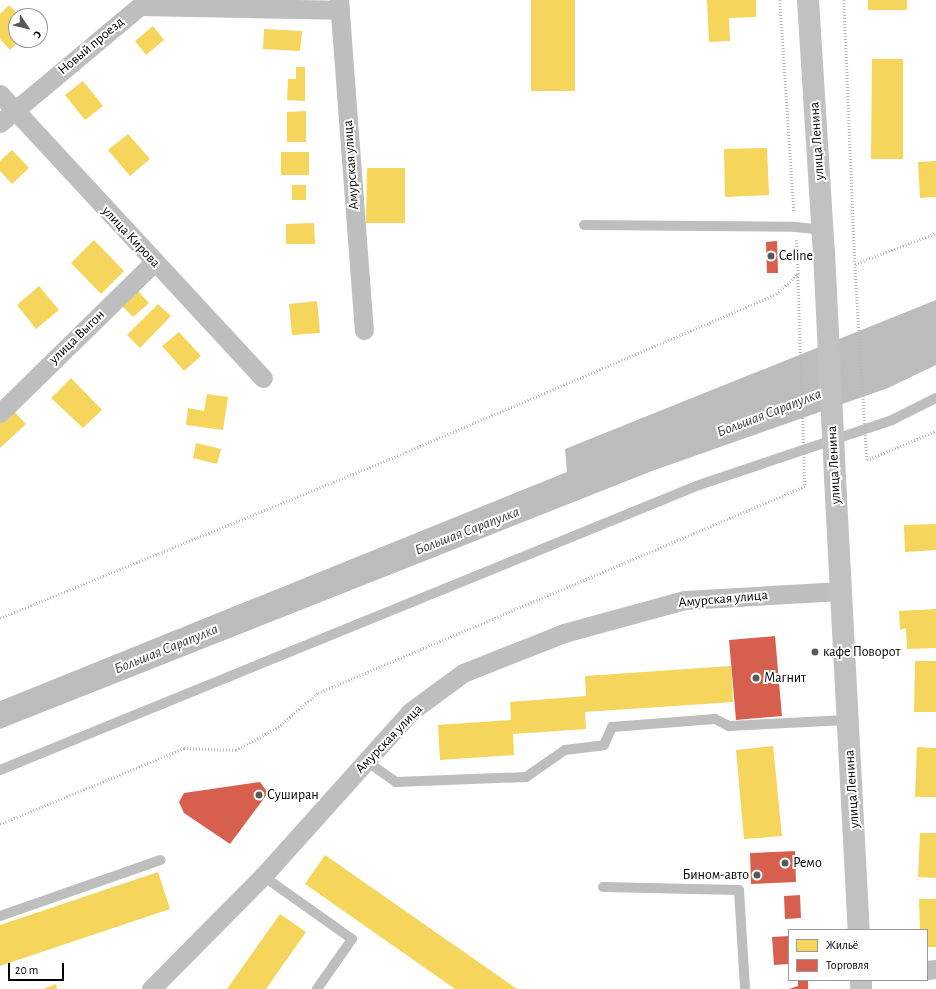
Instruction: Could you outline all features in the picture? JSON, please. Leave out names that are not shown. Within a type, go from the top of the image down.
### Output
[{"type":"main road","name":"улица Ленина","points":[[808,0],[824,252],[859,929]]},
{"type":"street","name":"Новый проезд","points":[[0,123],[140,6],[339,5]]},
{"type":"street","name":"Амурская улица","points":[[339,5],[364,330]]},
{"type":"street","name":"улица Кирова","points":[[0,94],[263,378]]},
{"type":"street","name":"улица Выгон","points":[[0,413],[154,262]]},
{"type":"street","name":"Амурская улица","points":[[151,989],[263,876],[410,712],[463,673],[564,633],[685,600],[841,591]]},
{"type":"lane","points":[[584,225],[795,227],[822,230]]},
{"type":"lane","points":[[0,770],[699,485],[892,420],[936,398]]},
{"type":"lane","points":[[366,761],[396,782],[526,777],[565,750],[604,745],[612,727],[715,719],[729,726],[847,720]]},
{"type":"lane","points":[[0,916],[161,860]]},
{"type":"lane","points":[[263,876],[352,939],[316,989]]},
{"type":"lane","points":[[603,887],[739,890],[745,989]]},
{"type":"path","points":[[0,824],[184,748],[236,750],[278,727],[318,693],[805,486],[798,274],[780,0]]},
{"type":"path","points":[[844,0],[855,264],[867,460],[936,431]]},
{"type":"path","points":[[855,264],[936,233]]},
{"type":"path","points":[[0,618],[406,452],[776,294],[798,274]]},
{"type":"water","name":"Большая Сарапулка","points":[[936,300],[936,365],[888,388],[652,471],[0,729],[0,701],[567,472],[565,449]]},
{"type":"building: Жильё","points":[[531,0],[575,0],[575,91],[531,91]]},
{"type":"building: Жильё","points":[[707,0],[756,0],[756,17],[729,18],[730,41],[709,42]]},
{"type":"building: Жильё","points":[[868,0],[907,0],[907,10],[868,10]]},
{"type":"building: Жильё","points":[[9,5],[12,8],[8,8],[8,48],[0,39],[0,14]]},
{"type":"building: Жильё","points":[[153,26],[164,40],[146,55],[135,41]]},
{"type":"building: Жильё","points":[[264,29],[302,31],[300,51],[263,49]]},
{"type":"building: Жильё","points":[[872,59],[903,59],[903,159],[871,159]]},
{"type":"building: Жильё","points":[[296,67],[305,67],[305,101],[287,100],[288,79],[296,79]]},
{"type":"building: Жильё","points":[[83,81],[103,106],[85,120],[65,95]]},
{"type":"building: Жильё","points":[[306,111],[306,142],[287,142],[287,112]]},
{"type":"building: Жильё","points":[[128,134],[150,159],[130,176],[108,150]]},
{"type":"building: Жильё","points":[[767,148],[769,195],[725,197],[724,149]]},
{"type":"building: Жильё","points":[[12,150],[29,168],[12,184],[0,171],[0,161]]},
{"type":"building: Жильё","points":[[281,152],[309,152],[309,175],[281,175]]},
{"type":"building: Жильё","points":[[936,161],[936,197],[920,198],[918,162]]},
{"type":"building: Жильё","points":[[367,168],[405,168],[405,223],[366,223]]},
{"type":"building: Жильё","points":[[292,185],[306,185],[306,200],[292,200]]},
{"type":"building: Жильё","points":[[314,223],[315,244],[286,244],[286,224]]},
{"type":"building: Жильё","points":[[94,240],[124,271],[101,294],[71,263]]},
{"type":"building: Жильё","points":[[39,286],[59,310],[36,329],[17,305]]},
{"type":"building: Жильё","points":[[137,290],[149,303],[133,317],[121,305]]},
{"type":"building: Жильё","points":[[317,301],[320,333],[292,335],[289,304]]},
{"type":"building: Жильё","points":[[158,304],[171,316],[140,348],[127,335]]},
{"type":"building: Жильё","points":[[179,332],[201,356],[184,371],[162,346]]},
{"type":"building: Жильё","points":[[71,378],[102,410],[83,428],[51,398]]},
{"type":"building: Жильё","points":[[207,394],[228,397],[223,430],[186,425],[188,408],[204,411]]},
{"type":"building: Жильё","points":[[13,410],[26,424],[0,448],[0,422]]},
{"type":"building: Жильё","points":[[196,443],[221,449],[217,464],[193,458]]},
{"type":"building: Жильё","points":[[936,524],[936,550],[905,552],[904,525]]},
{"type":"building: Жильё","points":[[936,609],[936,648],[907,649],[906,628],[900,630],[899,611]]},
{"type":"building: Жильё","points":[[915,661],[936,661],[936,712],[914,712]]},
{"type":"building: Жильё","points":[[731,666],[733,702],[585,712],[586,729],[513,734],[514,755],[440,760],[438,725],[511,720],[510,702],[586,696],[585,676]]},
{"type":"building: Жильё","points":[[773,746],[782,836],[744,839],[736,750]]},
{"type":"building: Жильё","points":[[917,747],[936,748],[936,797],[915,797]]},
{"type":"building: Жильё","points":[[920,833],[936,833],[936,878],[918,877]]},
{"type":"building: Жильё","points":[[325,855],[517,989],[455,989],[305,884]]},
{"type":"building: Жильё","points":[[158,872],[170,909],[0,966],[0,925]]},
{"type":"building: Жильё","points":[[919,899],[936,899],[936,947],[928,947],[928,929],[920,929]]},
{"type":"building: Жильё","points":[[280,914],[306,932],[266,989],[227,989]]},
{"type":"building: Жильё","points":[[56,984],[57,989],[43,989]]},
{"type":"building: Торговля","points":[[777,241],[778,273],[767,273],[766,242]]},
{"type":"building: Торговля","name":"Магнит","points":[[775,636],[782,716],[736,720],[729,640]]},
{"type":"building: Торговля","points":[[260,782],[268,793],[230,844],[184,813],[179,802],[184,793]]},
{"type":"building: Торговля","points":[[795,851],[796,882],[751,884],[750,853]]},
{"type":"building: Торговля","points":[[800,895],[801,918],[785,919],[784,896]]},
{"type":"building: Торговля","points":[[788,936],[788,964],[774,965],[772,937]]},
{"type":"building: Торговля","points":[[798,981],[808,981],[808,989],[789,989],[798,986]]},
{"type":"place","name":"Celine","points":[[771,256]]},
{"type":"place","name":"кафе Поворот","points":[[815,652]]},
{"type":"place","name":"Магнит","points":[[756,678]]},
{"type":"place","name":"Суширан","points":[[259,795]]},
{"type":"place","name":"Ремо","points":[[785,863]]},
{"type":"place","name":"Бином-авто","points":[[757,875]]}]
